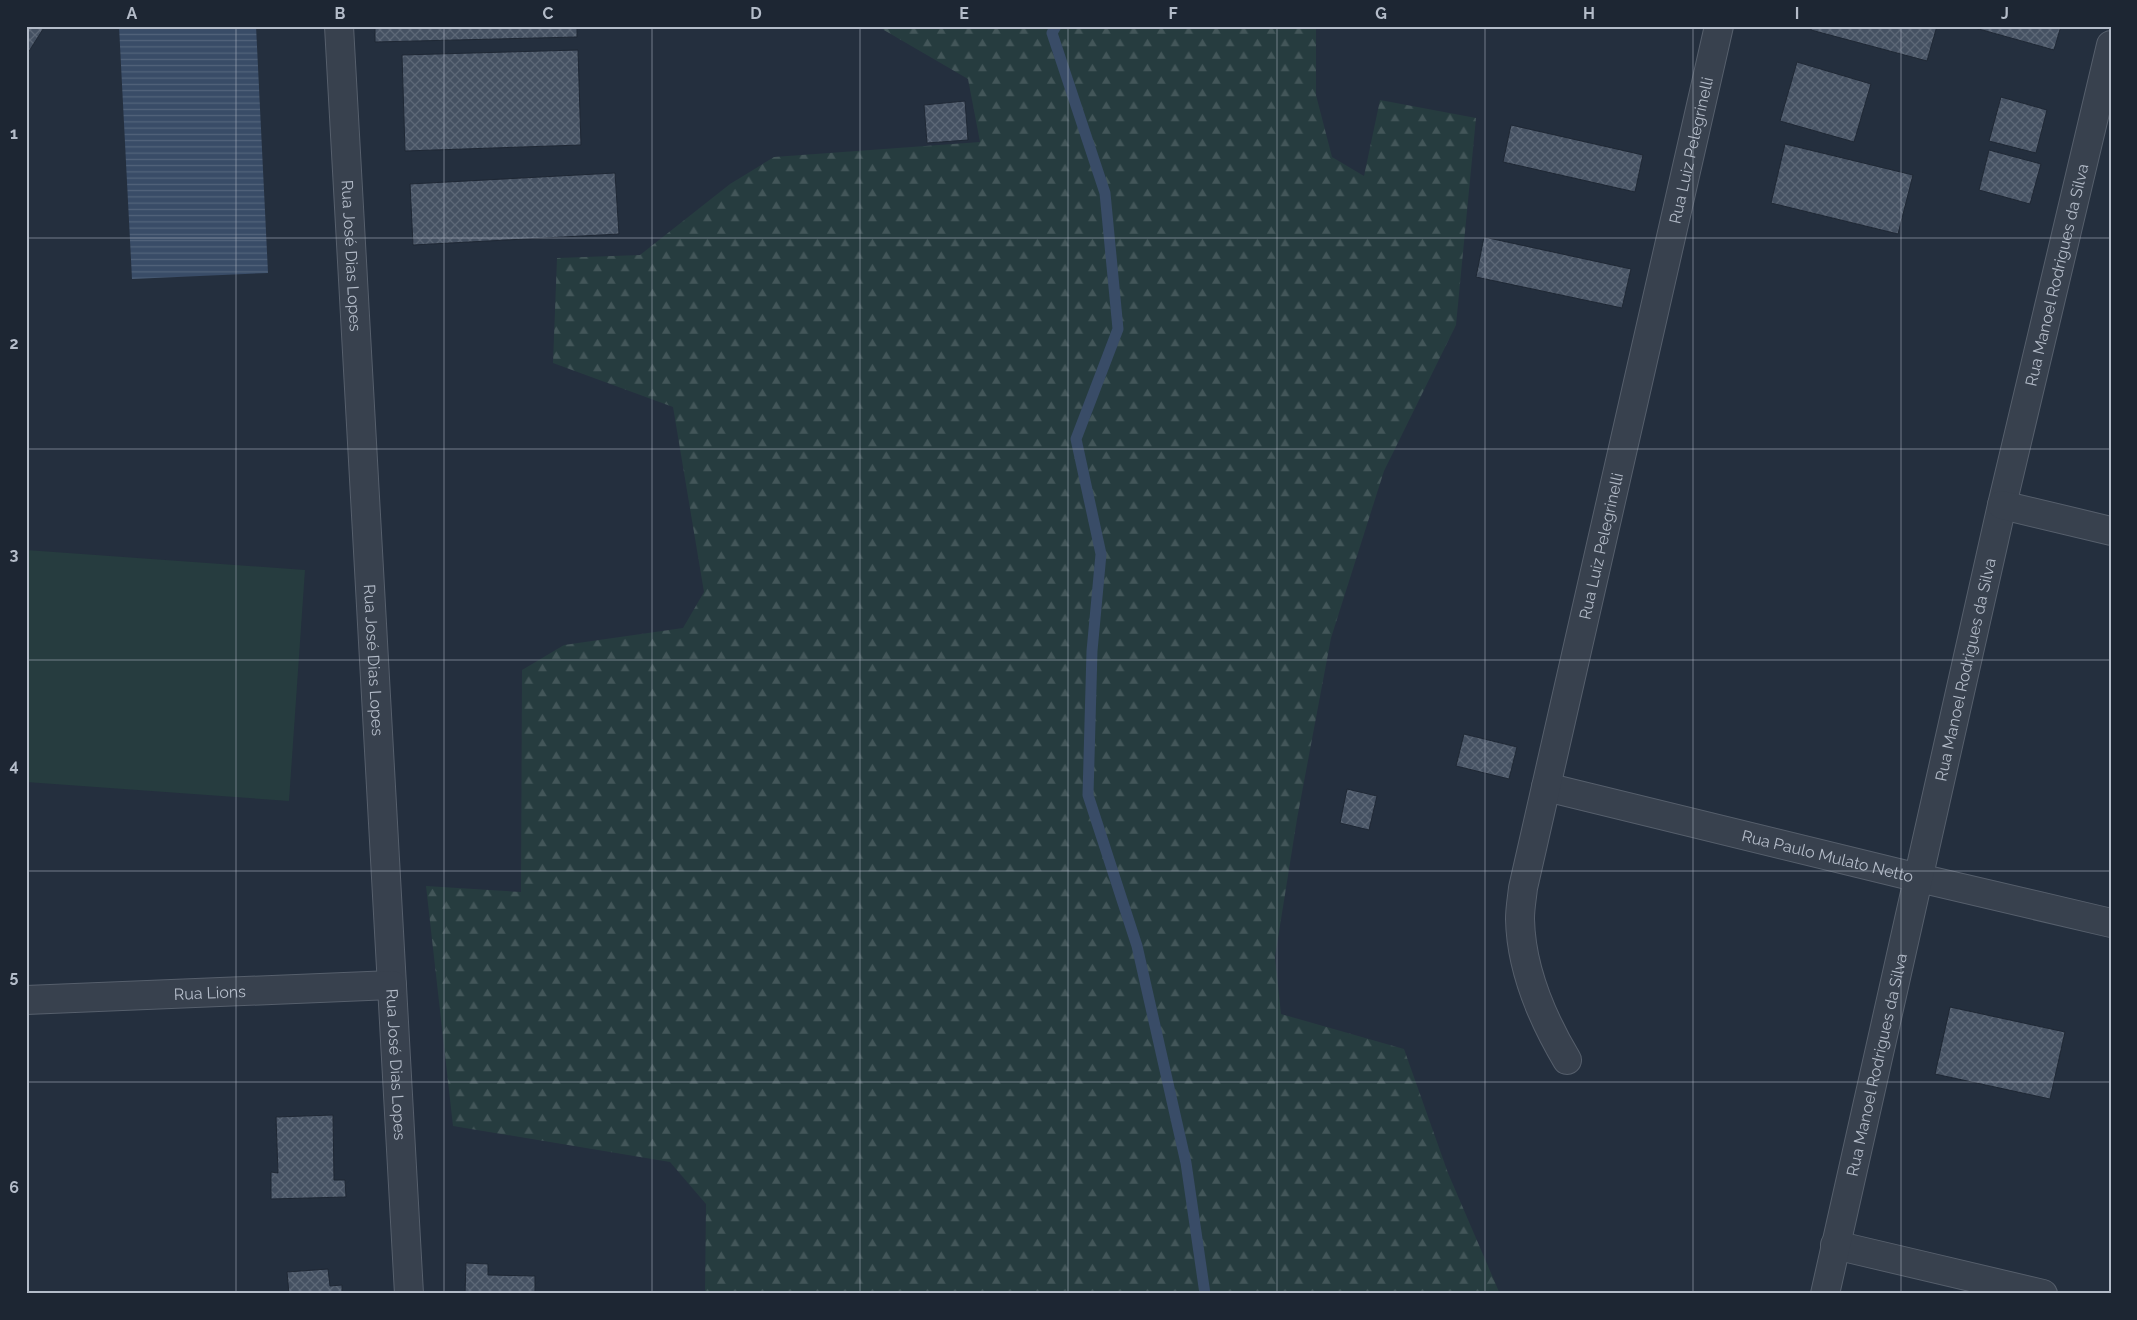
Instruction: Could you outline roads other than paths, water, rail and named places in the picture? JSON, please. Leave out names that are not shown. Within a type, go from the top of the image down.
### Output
[{"type":"street","name":"Rua José Dias Lopes","points":[[339,26],[409,1294]]},
{"type":"street","name":"Rua Luiz Pelegrinelli","points":[[1568,1060],[1547,1023],[1533,988],[1522,947],[1520,918],[1523,888],[1719,26]]},
{"type":"street","name":"Rua Manoel Rodrigues da Silva","points":[[1825,1294],[2002,505],[2100,140],[2111,46]]},
{"type":"street","points":[[2002,505],[2111,532]]},
{"type":"street","name":"Rua Paulo Mulato Netto","points":[[1546,787],[2111,923]]},
{"type":"street","name":"Rua Lions","points":[[26,1000],[392,984]]},
{"type":"street","points":[[1836,1245],[2043,1294]]},
{"type":"water","points":[[119,26],[256,26],[268,273],[132,279]]},
{"type":"waterway","points":[[1056,26],[1052,33],[1105,193],[1118,329],[1076,439],[1101,554],[1092,651],[1088,795],[1137,946],[1186,1163],[1205,1294]]}]
